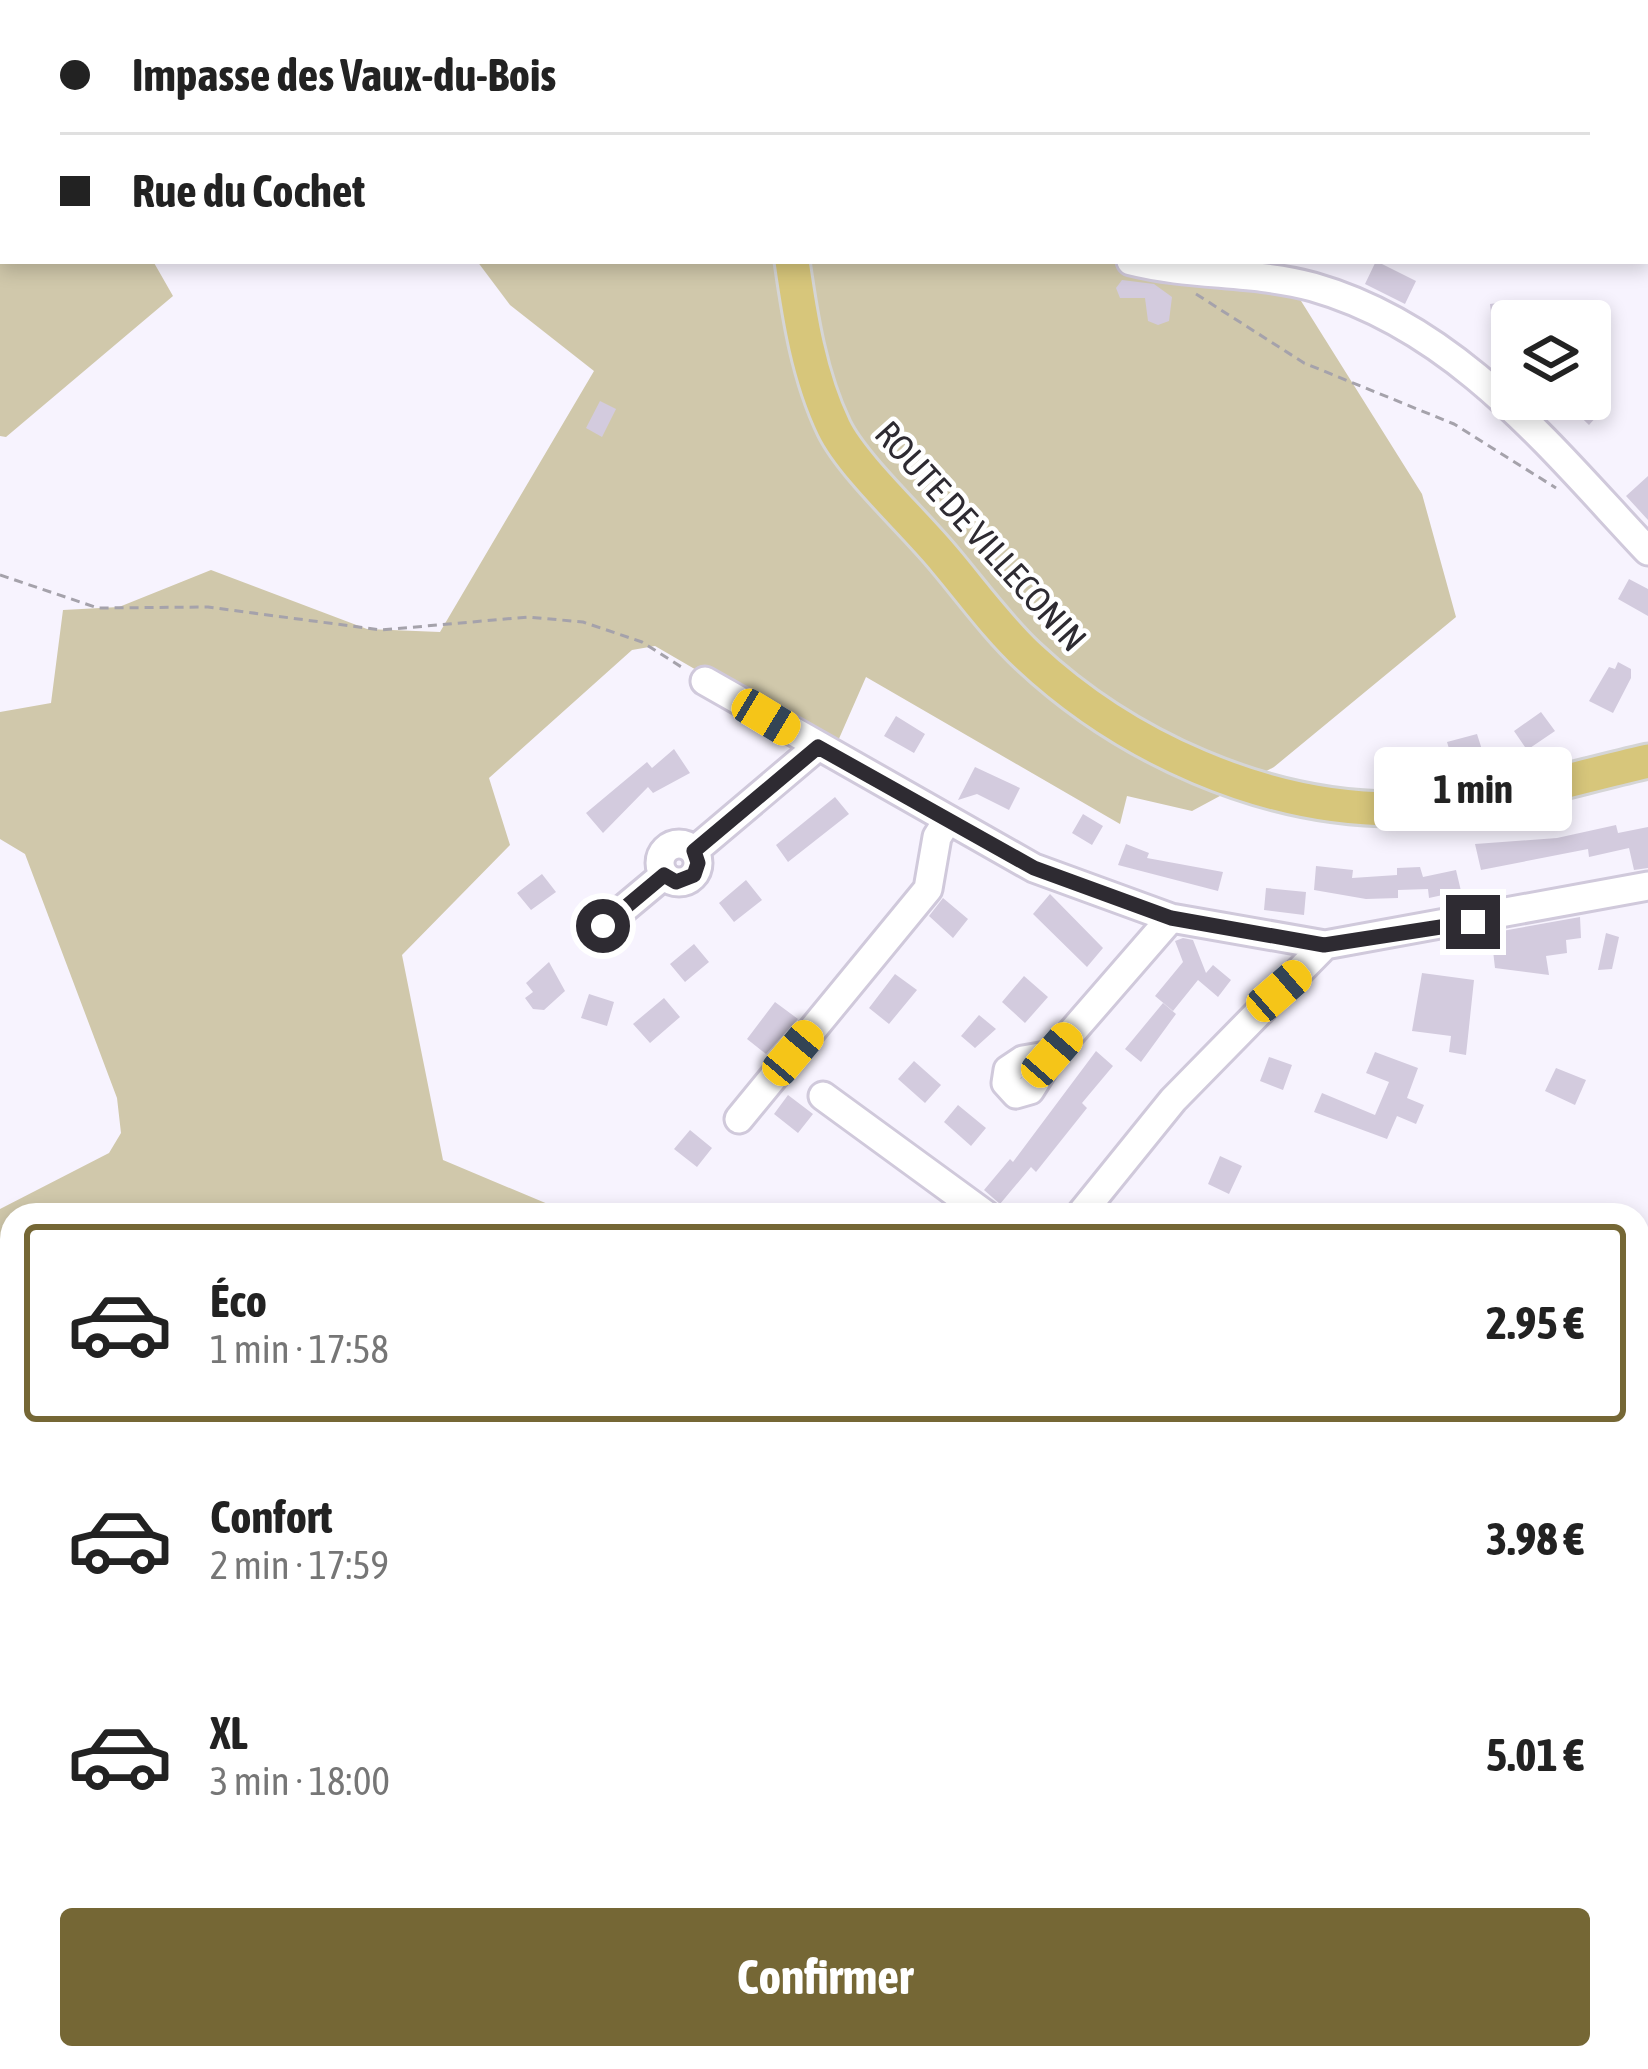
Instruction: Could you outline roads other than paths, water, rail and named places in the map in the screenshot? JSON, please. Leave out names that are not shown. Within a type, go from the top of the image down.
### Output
[{"type":"main road","name":"ROUTE DE VILLECONIN","points":[[793,264],[813,373],[835,432],[1027,655],[1074,695],[1134,734],[1252,787],[1323,802],[1399,809],[1483,798],[1648,761]]},
{"type":"street","points":[[1152,264],[1310,286],[1426,340],[1503,397],[1575,467],[1648,550]]},
{"type":"street","points":[[705,681],[1034,868],[1171,918],[1324,945],[1648,886]]},
{"type":"street","points":[[603,926],[664,875],[676,882],[688,880],[698,863],[694,851],[818,747]]},
{"type":"street","points":[[739,1119],[928,890],[937,837],[947,821]]},
{"type":"street","points":[[1052,1055],[1171,918]]},
{"type":"street","points":[[1089,1203],[1173,1100],[1324,945]]},
{"type":"street","points":[[823,1096],[970,1203]]}]
